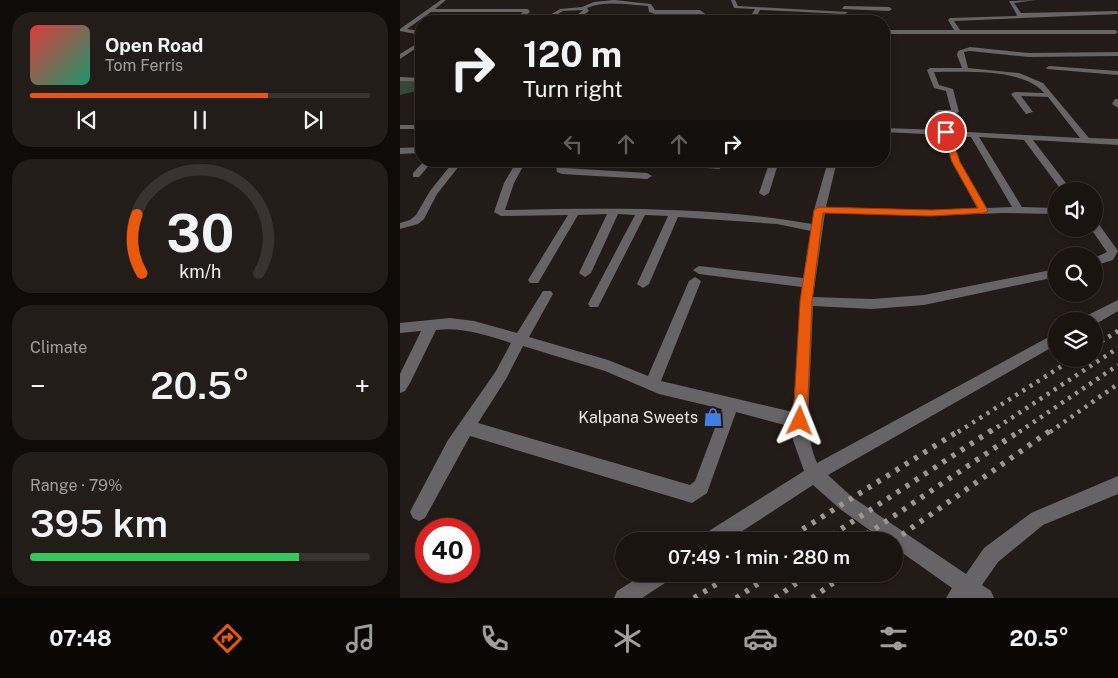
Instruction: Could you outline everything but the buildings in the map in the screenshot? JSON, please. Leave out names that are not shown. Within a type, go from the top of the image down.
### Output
[{"type":"street","points":[[421,15],[444,0]]},
{"type":"street","points":[[733,0],[736,7],[844,10],[889,9]]},
{"type":"street","points":[[843,0],[846,15]]},
{"type":"street","points":[[866,0],[869,7]]},
{"type":"street","points":[[1020,15],[1012,1],[1034,0]]},
{"type":"street","points":[[553,15],[562,10],[583,8],[594,3],[616,1],[649,5],[651,6],[650,11],[655,12],[700,12]]},
{"type":"street","points":[[697,5],[702,15]]},
{"type":"street","points":[[581,15],[587,10],[583,8]]},
{"type":"street","points":[[754,15],[758,8]]},
{"type":"street","points":[[429,10],[501,12],[527,10],[528,12],[524,15]]},
{"type":"street","points":[[651,15],[655,12]]},
{"type":"street","points":[[958,32],[952,19],[1017,18],[1020,15],[1116,13]]},
{"type":"street","points":[[1085,14],[1100,23]]},
{"type":"street","points":[[409,17],[415,17]]},
{"type":"street","points":[[415,19],[402,30],[415,32]]},
{"type":"street","points":[[890,32],[1115,32],[1107,27]]},
{"type":"street","points":[[400,57],[415,47]]},
{"type":"street","points":[[966,71],[960,55],[961,51],[964,50],[1029,55],[1118,54]]},
{"type":"street","points":[[1027,70],[1029,55]]},
{"type":"street","points":[[1049,68],[1118,73]]},
{"type":"street","points":[[984,211],[956,162],[938,112],[955,112],[949,89],[936,87],[930,70],[1027,70],[1041,84],[1086,140]]},
{"type":"street","points":[[400,79],[415,80]]},
{"type":"street","points":[[1029,112],[1016,94],[1050,95]]},
{"type":"street","points":[[1118,101],[1116,104],[1118,106]]},
{"type":"street","points":[[402,127],[415,127]]},
{"type":"street","points":[[890,130],[1117,143]]},
{"type":"street","points":[[973,134],[1019,210]]},
{"type":"street","points":[[1026,137],[1060,182]]},
{"type":"street","points":[[400,151],[415,150]]},
{"type":"street","points":[[416,175],[423,167]]},
{"type":"street","points":[[400,226],[414,222],[420,217],[433,193],[454,167]]},
{"type":"street","points":[[518,167],[509,183],[500,213],[614,212],[674,214],[751,218],[816,228]]},
{"type":"street","points":[[560,167],[560,170],[566,172],[647,176]]},
{"type":"street","points":[[764,193],[774,167]]},
{"type":"street","points":[[831,167],[819,210],[806,301],[800,421],[801,440],[814,474],[846,502],[970,594],[991,555],[1037,519],[1118,485]]},
{"type":"street","points":[[819,210],[931,213],[1048,211]]},
{"type":"street","points":[[585,274],[614,212]]},
{"type":"street","points":[[534,280],[574,213]]},
{"type":"street","points":[[594,304],[642,213]]},
{"type":"street","points":[[643,284],[674,214]]},
{"type":"street","points":[[1102,237],[1113,252],[1109,257],[1103,259]]},
{"type":"street","points":[[806,301],[872,304],[924,300],[1048,275]]},
{"type":"street","points":[[652,384],[697,276],[808,283]]},
{"type":"street","points":[[419,512],[454,446],[501,375],[518,341],[547,294]]},
{"type":"street","points":[[1103,313],[1118,305]]},
{"type":"street","points":[[400,328],[461,324],[474,326],[518,341],[608,366],[652,384],[800,421]]},
{"type":"street","points":[[400,386],[411,371],[419,346],[432,325]]},
{"type":"street","points":[[725,532],[814,474],[1048,344]]},
{"type":"street","points":[[466,427],[692,494],[701,487],[731,404]]},
{"type":"street","points":[[624,598],[649,582]]},
{"type":"green space","points":[[400,81],[415,82],[415,91],[400,95]]},
{"type":"railway","points":[[1103,340],[1118,331]]},
{"type":"railway","points":[[990,432],[1118,348]]},
{"type":"railway","points":[[1019,432],[1118,365]]},
{"type":"railway","points":[[958,432],[1060,367]]},
{"type":"railway","points":[[1050,432],[1118,384]]},
{"type":"railway","points":[[798,532],[960,430]]},
{"type":"railway","points":[[837,532],[992,430]]},
{"type":"railway","points":[[870,532],[1021,430]]},
{"type":"railway","points":[[903,534],[1051,430]]},
{"type":"railway","points":[[694,598],[720,582]]},
{"type":"railway","points":[[736,598],[761,582]]},
{"type":"railway","points":[[775,598],[798,582]]},
{"type":"railway","points":[[812,598],[835,582]]},
{"type":"place","name":"Kalpana Sweets","points":[[713,417]]},
{"type":"route","points":[[800,421],[806,301],[819,210],[931,213],[984,211],[956,162],[946,132]]}]
